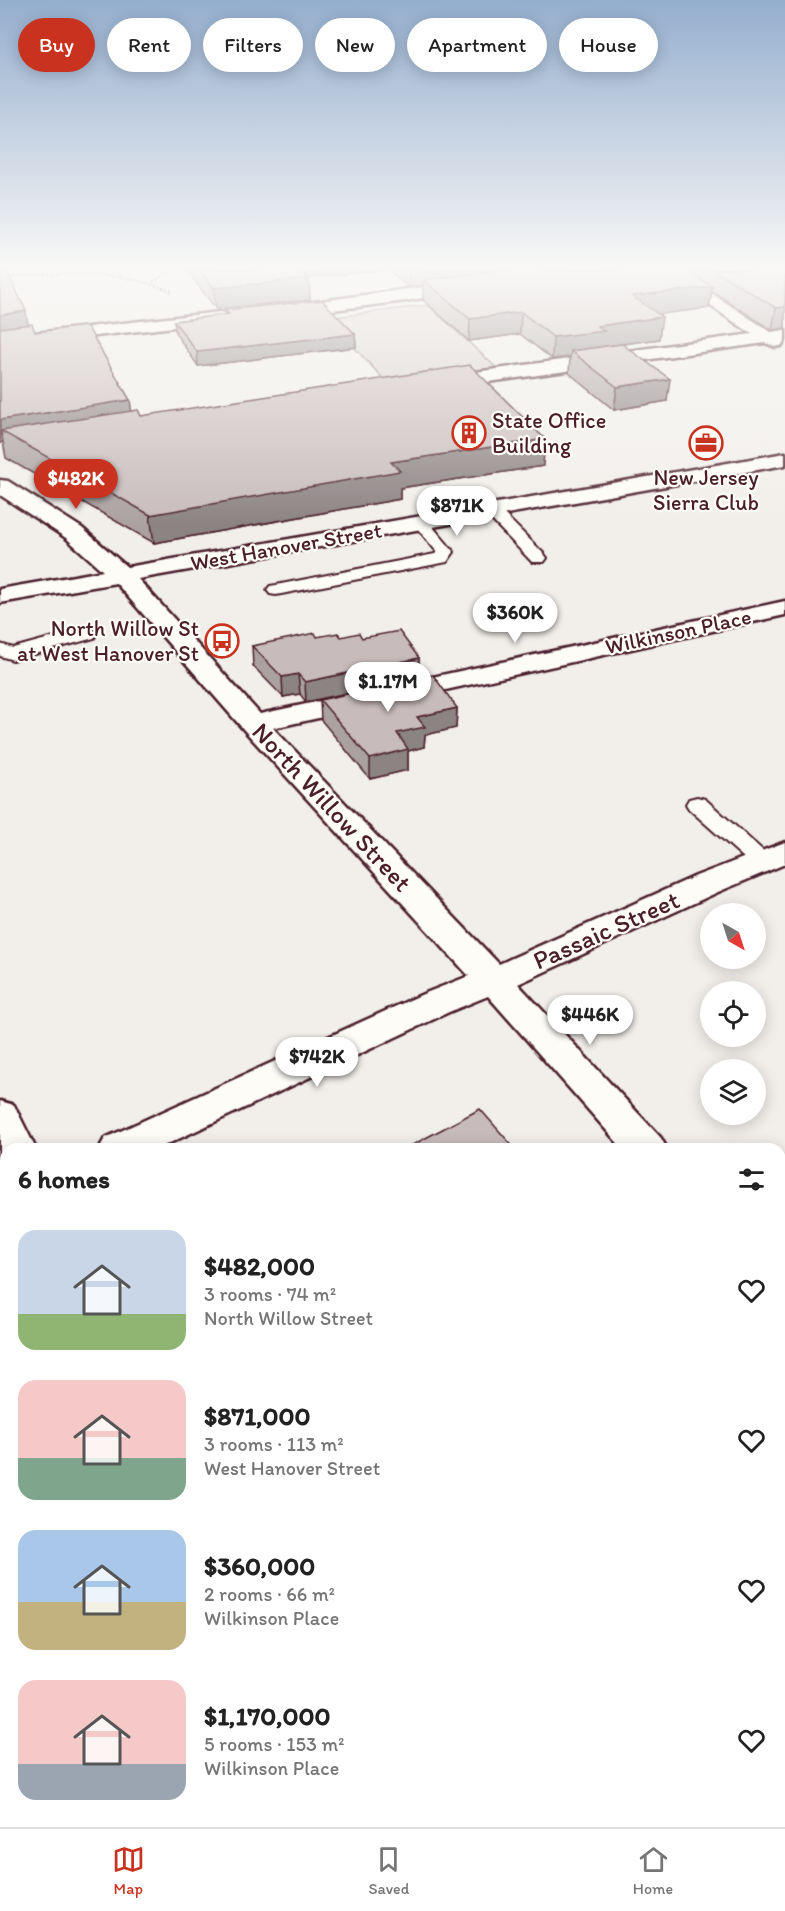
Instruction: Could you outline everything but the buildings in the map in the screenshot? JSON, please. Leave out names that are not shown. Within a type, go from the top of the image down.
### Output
[{"type":"street","points":[[415,386],[645,354]]},
{"type":"street","name":"West Hanover Street","points":[[0,596],[785,459]]},
{"type":"street","name":"North Willow Street","points":[[0,487],[74,533],[121,574],[254,724],[493,979],[642,1143]]},
{"type":"street","name":"Wilkinson Place","points":[[254,724],[785,608]]},
{"type":"street","name":"Passaic Street","points":[[132,1143],[493,979],[540,961],[707,884],[773,857]]},
{"type":"street","points":[[0,1116],[13,1143]]},
{"type":"lane","points":[[492,511],[538,558]]},
{"type":"lane","points":[[276,591],[441,558],[446,552],[421,523]]},
{"type":"lane","points":[[0,650],[13,654],[87,634]]},
{"type":"lane","points":[[696,804],[773,857]]},
{"type":"shaded area","points":[[361,354],[482,354],[500,371],[390,386]]},
{"type":"place","name":"State Office Building","points":[[469,433]]},
{"type":"place","name":"New Jersey Sierra Club","points":[[706,443]]},
{"type":"place","name":"North Willow St at West Hanover St","points":[[222,641]]}]
